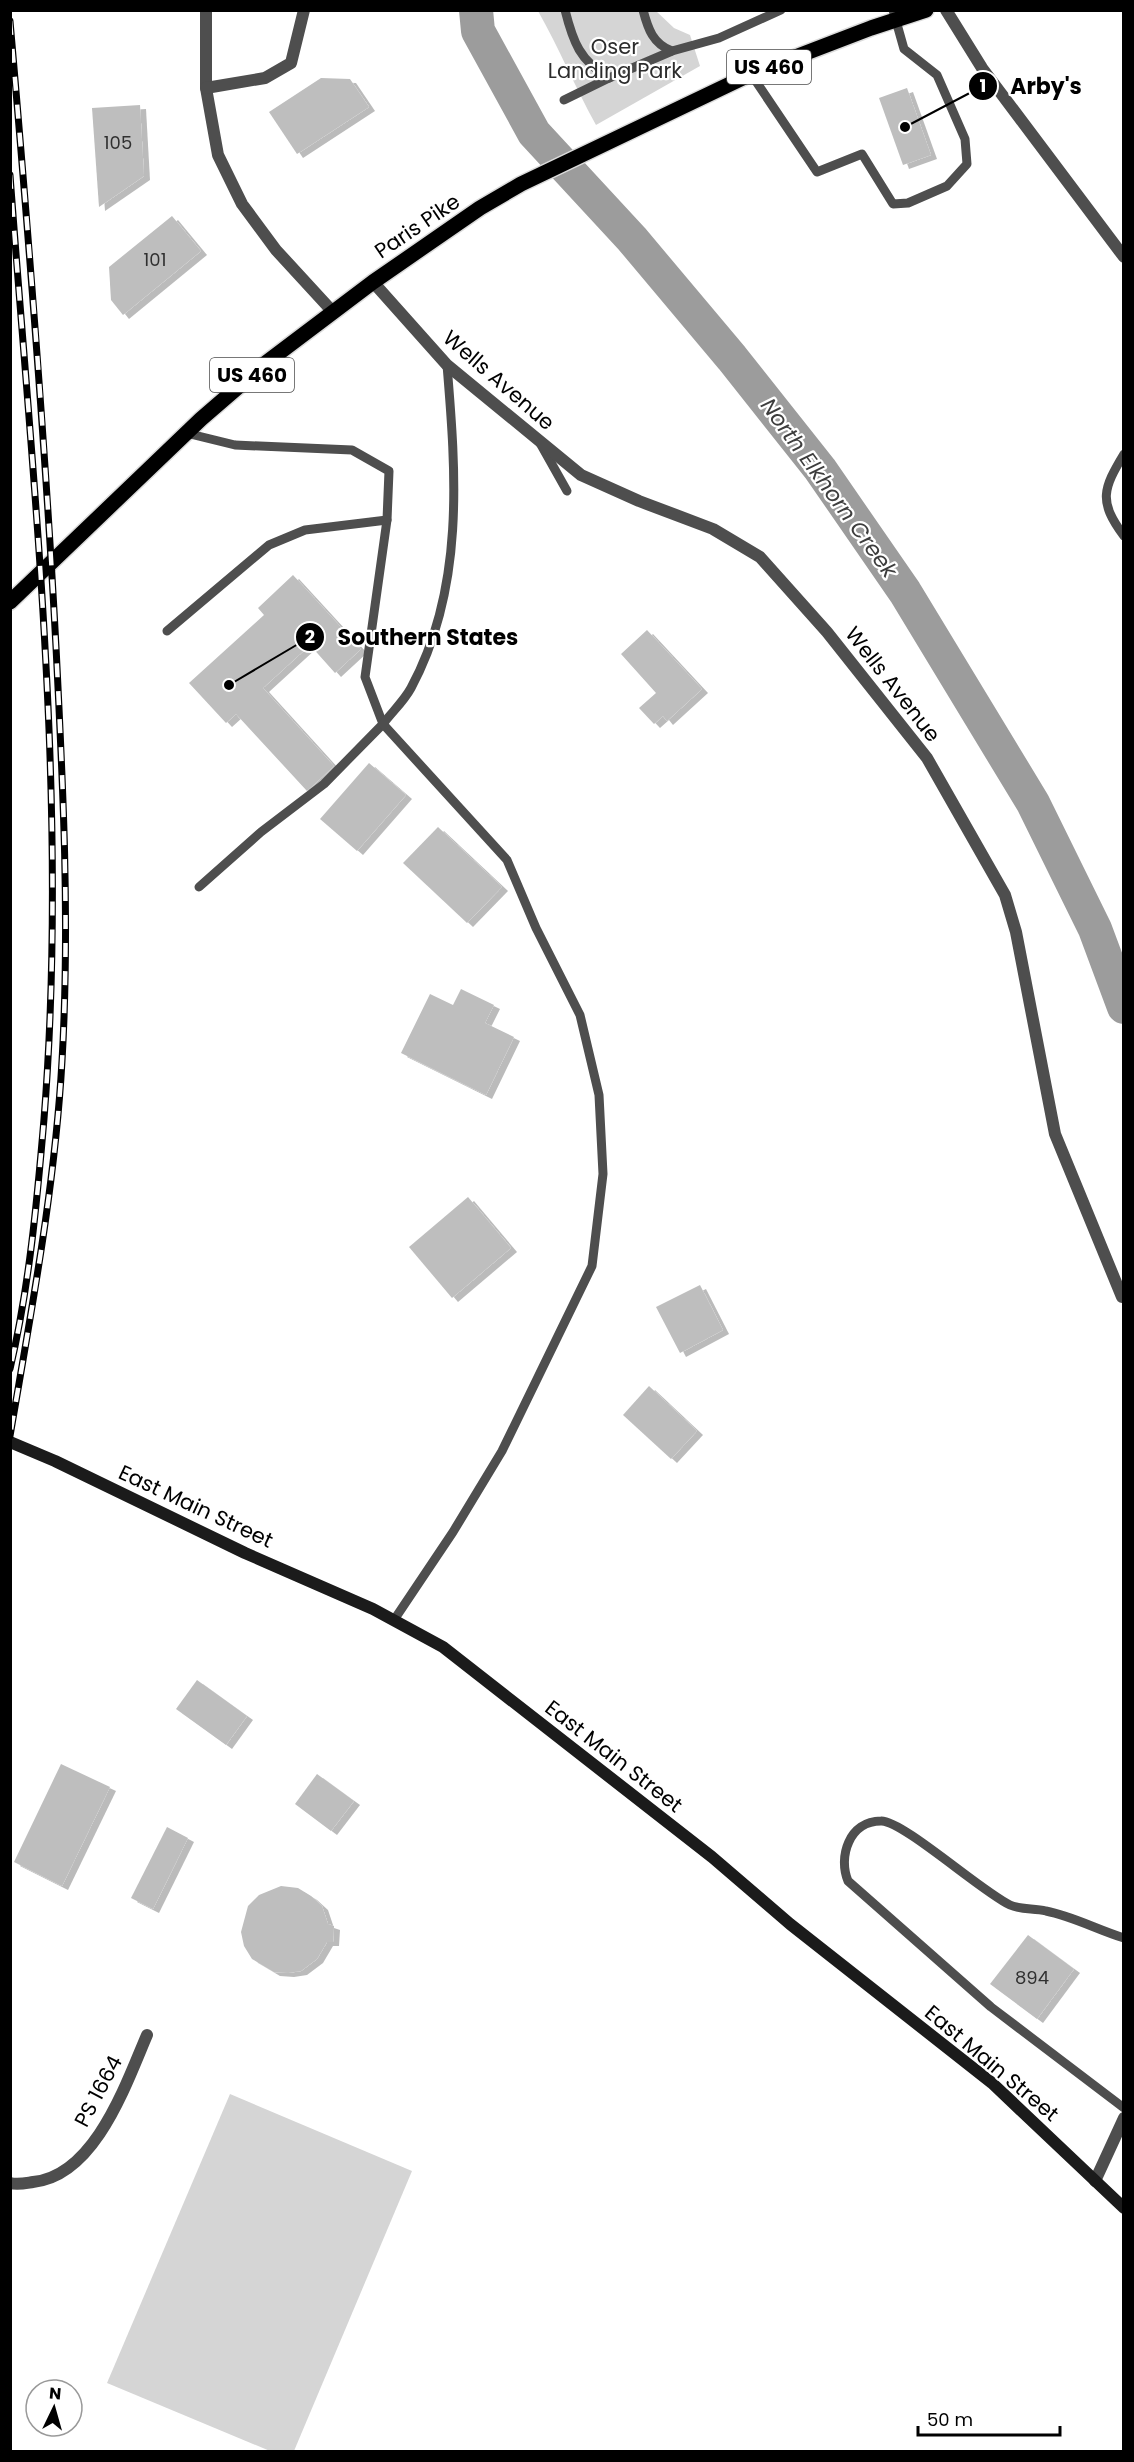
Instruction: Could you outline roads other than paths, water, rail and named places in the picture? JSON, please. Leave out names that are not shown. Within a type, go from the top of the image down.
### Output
[{"type":"main road","name":"Paris Pike","points":[[10,602],[186,433],[267,362],[373,282],[521,183],[751,74],[895,15],[926,10]]},
{"type":"street","points":[[206,10],[206,88],[219,155],[242,204],[276,250],[333,312]]},
{"type":"street","points":[[206,88],[265,78],[291,63],[304,10]]},
{"type":"street","points":[[946,10],[982,68],[1124,257]]},
{"type":"street","name":"Wells Avenue","points":[[373,282],[447,365],[581,475],[639,501],[713,529],[760,557],[827,632],[927,758],[1005,895],[1016,932],[1055,1134],[1123,1300]]},
{"type":"street","name":"East Main Street","points":[[10,1442],[394,1620],[443,1647],[712,1857],[790,1924],[992,2083],[1124,2208]]},
{"type":"street","name":"PS 1664","points":[[10,2183],[47,2181],[84,2155],[116,2108],[147,2035]]},
{"type":"street","points":[[1095,2181],[1124,2118]]},
{"type":"lane","points":[[565,10],[578,51],[591,67],[609,78]]},
{"type":"lane","points":[[643,10],[648,27],[659,46],[672,51]]},
{"type":"lane","points":[[564,100],[672,51],[719,38],[782,10]]},
{"type":"lane","points":[[751,74],[817,171],[862,154],[893,204],[908,203],[947,186],[967,164],[965,139],[937,75],[904,49],[895,15]]},
{"type":"lane","points":[[199,887],[261,832],[324,784],[383,724],[411,690],[431,642],[447,580],[454,523],[454,452],[447,365]]},
{"type":"lane","points":[[186,433],[235,445],[352,450],[389,471],[387,520],[366,677],[383,724],[507,860],[536,928],[579,1015],[599,1095],[603,1174],[592,1266],[502,1450],[453,1532],[394,1620]]},
{"type":"lane","points":[[537,439],[567,491]]},
{"type":"lane","points":[[1124,454],[1110,478],[1105,500],[1113,521],[1124,536]]},
{"type":"lane","points":[[167,631],[268,545],[305,530],[387,520]]},
{"type":"lane","points":[[1124,1938],[1048,1911],[1014,1907],[992,1896],[900,1828],[882,1821],[867,1825],[853,1834],[844,1850],[842,1867],[848,1881],[991,2007],[1124,2108]]},
{"type":"waterway","name":"North Elkhorn Creek","points":[[476,10],[478,31],[534,133],[632,239],[732,358],[820,469],[905,592],[1033,803],[1095,929],[1124,1007]]},
{"type":"railway","points":[[10,21],[47,490],[65,854],[64,1009],[59,1108],[41,1249],[10,1436]]},
{"type":"railway","points":[[10,175],[45,647],[52,883],[51,1001],[44,1119],[27,1276],[10,1369]]},
{"type":"place","name":"Arby's","points":[[905,127]]},
{"type":"place","name":"Southern States","points":[[229,685]]},
{"type":"park label","name":"Oser Landing Park","points":[[615,58]]}]
